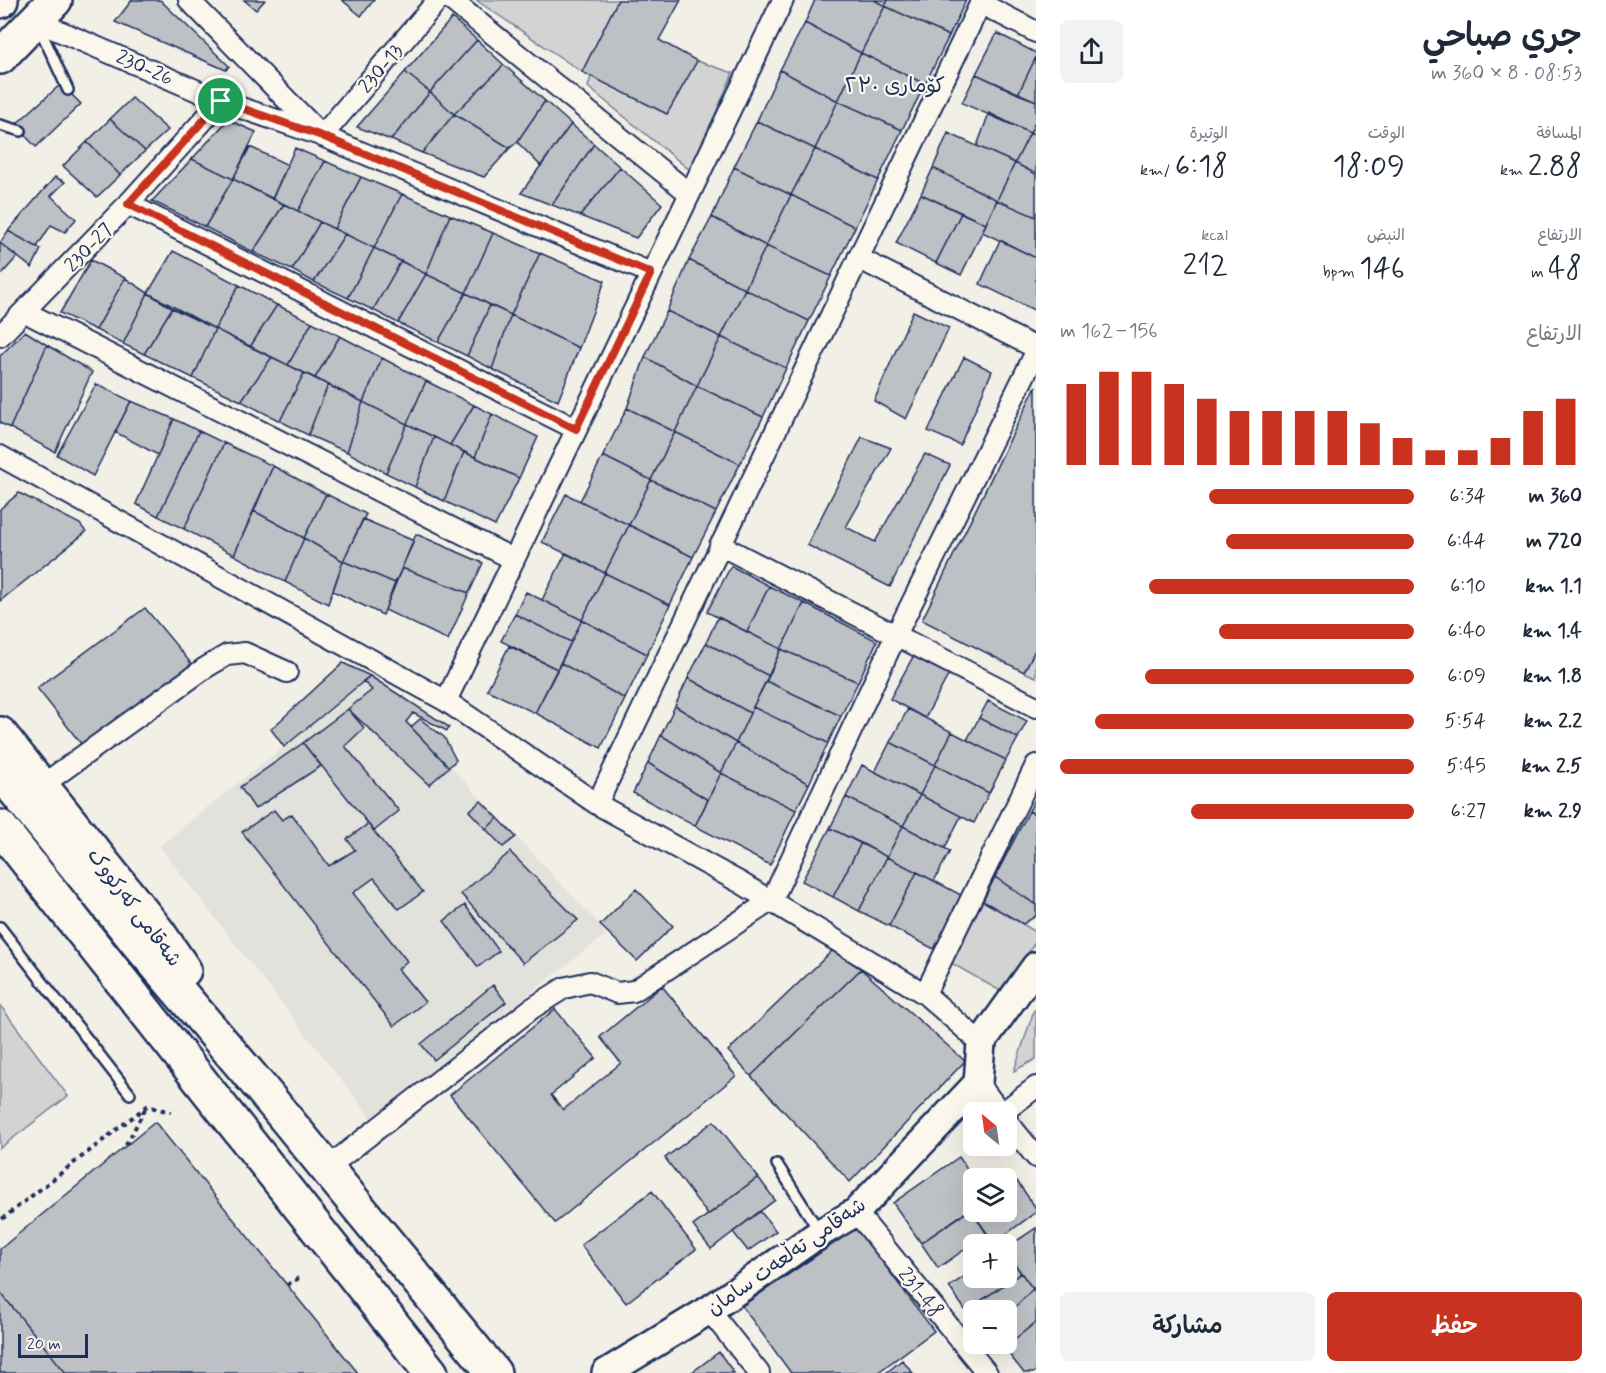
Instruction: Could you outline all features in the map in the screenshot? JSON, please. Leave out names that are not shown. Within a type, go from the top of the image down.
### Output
[{"type":"highway","points":[[0,57],[46,10]]},
{"type":"highway","name":"شەقامی کەرکووک","points":[[0,734],[158,932],[260,1087]]},
{"type":"highway","name":"شەقامی کەرکووک","points":[[0,772],[136,941],[260,1087],[494,1373]]},
{"type":"highway","points":[[0,827],[431,1373]]},
{"type":"highway","points":[[0,864],[102,991],[222,1110]]},
{"type":"street","points":[[189,0],[322,136]]},
{"type":"street","name":"230-13","points":[[322,136],[438,0]]},
{"type":"street","points":[[451,0],[690,194]]},
{"type":"street","points":[[446,701],[783,0]]},
{"type":"street","points":[[597,804],[981,2],[1036,32]]},
{"type":"street","name":"230-26","points":[[46,10],[221,101],[322,136],[651,273]]},
{"type":"street","name":"230-27","points":[[0,336],[128,204],[221,101]]},
{"type":"street","points":[[128,204],[576,429]]},
{"type":"street","points":[[858,258],[1036,348]]},
{"type":"street","points":[[25,312],[513,559]]},
{"type":"street","points":[[327,1168],[531,1009],[564,988],[590,982],[617,993],[634,991],[772,900],[896,635],[1036,352]]},
{"type":"street","points":[[1,459],[446,701],[597,804],[772,900],[925,994],[981,1043]]},
{"type":"street","points":[[720,545],[1036,707]]},
{"type":"street","points":[[41,786],[205,668],[227,655],[245,654],[287,672]]},
{"type":"street","points":[[925,994],[1036,765]]},
{"type":"street","points":[[993,1102],[978,1083],[981,1043],[1036,966]]},
{"type":"street","name":"شەقامی تەڵعەت سامان","points":[[606,1373],[709,1310],[820,1233],[856,1212],[978,1083]]},
{"type":"street","points":[[1016,1102],[1036,1087]]},
{"type":"street","points":[[1017,1133],[1036,1156]]},
{"type":"street","name":"231-48","points":[[856,1212],[987,1373]]},
{"type":"street","points":[[709,1310],[759,1373]]},
{"type":"lane","points":[[46,10],[68,90]]},
{"type":"lane","points":[[0,125],[21,132]]},
{"type":"lane","points":[[0,927],[130,1094]]},
{"type":"lane","points":[[777,1164],[820,1233]]},
{"type":"path","points":[[147,1106],[171,1112]]},
{"type":"path","points":[[126,1145],[147,1106]]},
{"type":"path","points":[[2,1219],[147,1106]]},
{"type":"path","points":[[287,1285],[301,1276]]},
{"type":"shaded area","points":[[476,0],[618,0],[582,72]]},
{"type":"shaded area","points":[[697,61],[733,73],[691,171],[588,87],[591,76],[667,114]]},
{"type":"shaded area","points":[[1036,648],[1036,677],[1024,672]]},
{"type":"shaded area","points":[[368,679],[600,925],[605,935],[371,1118],[159,846]]},
{"type":"shaded area","points":[[983,901],[1036,932],[1036,941],[1002,992],[951,963]]},
{"type":"shaded area","points":[[0,1005],[68,1096],[0,1148]]},
{"type":"shaded area","points":[[1034,1010],[1036,1011],[1036,1059],[1014,1071]]},
{"type":"building","points":[[132,0],[160,0],[229,66],[226,70],[115,22]]},
{"type":"building","points":[[244,0],[265,0],[256,10]]},
{"type":"building","points":[[342,0],[374,0],[361,16]]},
{"type":"building","points":[[618,0],[681,0],[659,40],[697,61],[667,114],[582,72]]},
{"type":"building","points":[[815,0],[874,0],[885,6],[861,53],[805,23]]},
{"type":"building","points":[[874,0],[888,0],[885,6]]},
{"type":"building","points":[[888,0],[966,0],[949,36],[885,6]]},
{"type":"building","points":[[885,6],[949,36],[925,84],[861,53]]},
{"type":"building","points":[[452,18],[477,40],[430,92],[405,72]]},
{"type":"building","points":[[805,23],[861,53],[838,101],[780,70]]},
{"type":"building","points":[[997,33],[1036,53],[1018,94],[976,74]]},
{"type":"building","points":[[477,40],[504,65],[454,114],[430,92]]},
{"type":"building","points":[[861,53],[925,84],[902,130],[838,101]]},
{"type":"building","points":[[1036,57],[1036,101],[1018,94]]},
{"type":"building","points":[[504,65],[545,101],[517,142],[510,148],[454,114]]},
{"type":"building","points":[[780,70],[838,101],[815,149],[757,121]]},
{"type":"building","points":[[405,72],[430,92],[391,140],[357,127]]},
{"type":"building","points":[[976,74],[1036,101],[1036,120],[1030,133],[962,103]]},
{"type":"building","points":[[61,84],[81,104],[36,147],[15,125]]},
{"type":"building","points":[[430,92],[454,114],[422,153],[391,140]]},
{"type":"building","points":[[132,98],[168,130],[145,151],[110,119]]},
{"type":"building","points":[[545,101],[571,124],[541,166],[517,142]]},
{"type":"building","points":[[838,101],[902,130],[878,180],[815,149]]},
{"type":"building","points":[[989,113],[1030,133],[1015,163],[977,146]]},
{"type":"building","points":[[454,114],[510,148],[484,177],[422,153]]},
{"type":"building","points":[[110,119],[145,151],[120,175],[87,142]]},
{"type":"building","points":[[228,120],[256,132],[233,179],[192,159]]},
{"type":"building","points":[[1036,120],[1036,136],[1030,133]]},
{"type":"building","points":[[757,121],[815,149],[791,195],[734,167]]},
{"type":"building","points":[[571,124],[594,144],[552,205],[521,193]]},
{"type":"building","points":[[948,133],[1015,163],[997,200],[933,168]]},
{"type":"building","points":[[1030,133],[1036,136],[1036,174],[1015,163]]},
{"type":"building","points":[[87,142],[120,175],[97,197],[63,166]]},
{"type":"building","points":[[594,144],[620,167],[580,216],[552,205]]},
{"type":"building","points":[[250,147],[288,165],[272,199],[233,179]]},
{"type":"building","points":[[295,148],[325,161],[298,211],[272,199]]},
{"type":"building","points":[[815,149],[878,180],[855,227],[791,195]]},
{"type":"building","points":[[192,159],[233,179],[205,227],[152,201]]},
{"type":"building","points":[[325,161],[361,177],[334,229],[298,211]]},
{"type":"building","points":[[1015,163],[1036,174],[1036,217],[997,200]]},
{"type":"building","points":[[620,167],[662,204],[636,238],[580,216]]},
{"type":"building","points":[[734,167],[791,195],[766,246],[712,217]]},
{"type":"building","points":[[933,168],[997,200],[986,224],[921,194]]},
{"type":"building","points":[[55,177],[65,182],[51,196],[76,219],[65,232],[51,225],[37,247],[8,231]]},
{"type":"building","points":[[361,177],[402,194],[374,248],[334,229]]},
{"type":"building","points":[[233,179],[284,204],[253,252],[205,227]]},
{"type":"building","points":[[402,194],[450,215],[426,274],[374,248]]},
{"type":"building","points":[[921,194],[961,213],[936,263],[896,243]]},
{"type":"building","points":[[791,195],[855,227],[831,276],[766,246]]},
{"type":"building","points":[[997,200],[1036,217],[1036,258],[982,232]]},
{"type":"building","points":[[284,204],[320,222],[292,270],[253,252]]},
{"type":"building","points":[[961,213],[986,224],[961,275],[936,263]]},
{"type":"building","points":[[450,215],[493,233],[466,293],[426,274]]},
{"type":"building","points":[[712,217],[766,246],[745,289],[689,260]]},
{"type":"building","points":[[320,222],[345,234],[314,282],[292,270]]},
{"type":"building","points":[[8,231],[41,249],[32,268],[0,243]]},
{"type":"building","points":[[493,233],[540,253],[511,315],[466,293]]},
{"type":"building","points":[[345,234],[374,248],[348,298],[314,282]]},
{"type":"building","points":[[1000,240],[1036,258],[1036,311],[980,284]]},
{"type":"building","points":[[0,243],[17,257],[0,276]]},
{"type":"building","points":[[766,246],[831,276],[809,321],[745,289]]},
{"type":"building","points":[[374,248],[401,261],[373,310],[348,298]]},
{"type":"building","points":[[173,251],[239,285],[215,329],[148,293]]},
{"type":"building","points":[[540,253],[605,281],[579,348],[511,315]]},
{"type":"building","points":[[91,260],[125,278],[96,330],[60,313]]},
{"type":"building","points":[[689,260],[745,289],[721,337],[667,311]]},
{"type":"building","points":[[401,261],[426,274],[398,323],[373,310]]},
{"type":"building","points":[[426,274],[466,293],[438,342],[398,323]]},
{"type":"building","points":[[125,278],[148,293],[123,344],[96,330]]},
{"type":"building","points":[[239,285],[277,305],[250,347],[215,329]]},
{"type":"building","points":[[745,289],[809,321],[786,368],[721,337]]},
{"type":"building","points":[[148,293],[172,308],[144,354],[123,344]]},
{"type":"building","points":[[466,293],[490,305],[467,356],[438,342]]},
{"type":"building","points":[[277,305],[312,322],[288,365],[250,347]]},
{"type":"building","points":[[490,305],[511,315],[492,369],[467,356]]},
{"type":"building","points":[[172,308],[215,329],[193,378],[144,354]]},
{"type":"building","points":[[667,311],[721,337],[697,386],[645,357]]},
{"type":"building","points":[[913,311],[949,328],[906,419],[874,401]]},
{"type":"building","points":[[511,315],[579,348],[558,401],[492,369]]},
{"type":"building","points":[[312,322],[340,336],[315,378],[288,365]]},
{"type":"building","points":[[215,329],[272,357],[241,401],[193,378]]},
{"type":"building","points":[[25,331],[47,345],[10,428],[0,423],[0,356]]},
{"type":"building","points":[[340,336],[382,358],[363,402],[315,378]]},
{"type":"building","points":[[721,337],[786,368],[763,417],[697,386]]},
{"type":"building","points":[[47,345],[92,372],[55,452],[10,428]]},
{"type":"building","points":[[272,357],[304,373],[280,421],[241,401]]},
{"type":"building","points":[[645,357],[697,386],[675,432],[627,408]]},
{"type":"building","points":[[964,357],[992,371],[960,445],[928,431]]},
{"type":"building","points":[[382,358],[426,381],[407,424],[363,402]]},
{"type":"building","points":[[304,373],[328,385],[308,435],[280,421]]},
{"type":"building","points":[[426,381],[474,405],[450,445],[407,424]]},
{"type":"building","points":[[96,384],[131,401],[93,476],[57,455]]},
{"type":"building","points":[[328,385],[363,402],[347,452],[308,435]]},
{"type":"building","points":[[697,386],[763,417],[740,464],[675,432]]},
{"type":"building","points":[[1036,386],[1036,648],[1024,672],[922,620]]},
{"type":"building","points":[[131,401],[174,419],[158,455],[115,432]]},
{"type":"building","points":[[363,402],[407,424],[386,473],[347,452]]},
{"type":"building","points":[[474,405],[492,414],[475,457],[450,445]]},
{"type":"building","points":[[627,408],[675,432],[651,480],[603,456]]},
{"type":"building","points":[[492,414],[538,437],[519,478],[475,457]]},
{"type":"building","points":[[174,419],[199,431],[158,516],[136,504]]},
{"type":"building","points":[[407,424],[434,437],[415,487],[386,473]]},
{"type":"building","points":[[199,431],[224,443],[184,529],[158,516]]},
{"type":"building","points":[[675,432],[740,464],[716,512],[651,480]]},
{"type":"building","points":[[434,437],[464,452],[444,501],[415,487]]},
{"type":"building","points":[[862,437],[891,448],[846,527],[875,542],[925,454],[950,465],[890,587],[807,545]]},
{"type":"building","points":[[224,443],[273,466],[234,555],[184,529]]},
{"type":"building","points":[[464,452],[519,478],[495,526],[444,501]]},
{"type":"building","points":[[603,456],[651,480],[629,525],[580,501]]},
{"type":"building","points":[[273,466],[326,494],[304,538],[254,511]]},
{"type":"building","points":[[651,480],[716,512],[693,557],[629,525]]},
{"type":"building","points":[[19,493],[80,524],[86,532],[0,601],[0,509]]},
{"type":"building","points":[[326,494],[366,514],[343,561],[304,538]]},
{"type":"building","points":[[566,494],[629,525],[605,573],[542,542]]},
{"type":"building","points":[[254,511],[304,538],[285,582],[234,555]]},
{"type":"building","points":[[363,519],[414,541],[395,583],[343,561]]},
{"type":"building","points":[[629,525],[693,557],[670,605],[605,573]]},
{"type":"building","points":[[416,534],[483,563],[469,593],[402,568]]},
{"type":"building","points":[[304,538],[343,561],[328,604],[285,582]]},
{"type":"building","points":[[566,553],[605,573],[582,620],[542,600]]},
{"type":"building","points":[[343,561],[395,583],[383,615],[333,591]]},
{"type":"building","points":[[731,566],[769,586],[747,632],[707,612]]},
{"type":"building","points":[[402,568],[469,593],[448,640],[385,610]]},
{"type":"building","points":[[605,573],[670,605],[647,654],[582,620]]},
{"type":"building","points":[[769,586],[804,603],[781,649],[747,632]]},
{"type":"building","points":[[526,592],[582,620],[571,642],[515,614]]},
{"type":"building","points":[[804,603],[877,641],[858,682],[781,649]]},
{"type":"building","points":[[145,608],[195,668],[86,750],[37,688]]},
{"type":"building","points":[[515,614],[571,642],[557,669],[501,641]]},
{"type":"building","points":[[718,617],[781,649],[769,676],[706,643]]},
{"type":"building","points":[[582,620],[647,654],[625,699],[561,663]]},
{"type":"building","points":[[706,643],[769,676],[750,713],[688,678]]},
{"type":"building","points":[[509,646],[557,669],[535,713],[487,690]]},
{"type":"building","points":[[781,649],[858,682],[841,716],[766,681]]},
{"type":"building","points":[[914,655],[949,674],[925,718],[890,699]]},
{"type":"building","points":[[343,663],[370,676],[284,747],[271,729]]},
{"type":"building","points":[[561,663],[625,699],[601,748],[535,713]]},
{"type":"building","points":[[370,676],[449,727],[447,731],[413,713],[406,722],[449,767],[429,785],[348,709],[372,690],[363,681]]},
{"type":"building","points":[[688,678],[750,713],[736,743],[675,706]]},
{"type":"building","points":[[766,681],[841,716],[828,743],[753,707]]},
{"type":"building","points":[[988,701],[1027,721],[1018,738],[979,718]]},
{"type":"building","points":[[675,706],[736,743],[721,773],[661,735]]},
{"type":"building","points":[[753,707],[828,743],[809,784],[736,743]]},
{"type":"building","points":[[348,709],[364,728],[345,746],[399,811],[374,831],[303,743]]},
{"type":"building","points":[[908,709],[952,732],[935,765],[890,742]]},
{"type":"building","points":[[979,718],[1018,738],[1006,760],[967,740]]},
{"type":"building","points":[[420,719],[444,737],[456,760],[449,767],[411,727]]},
{"type":"building","points":[[952,732],[1006,760],[989,793],[935,765]]},
{"type":"building","points":[[661,735],[721,773],[708,800],[648,763]]},
{"type":"building","points":[[890,742],[935,765],[920,795],[875,772]]},
{"type":"building","points":[[303,743],[321,766],[255,809],[240,787]]},
{"type":"building","points":[[736,743],[809,784],[796,810],[721,773]]},
{"type":"building","points":[[648,763],[708,800],[695,826],[633,793]]},
{"type":"building","points":[[862,765],[920,795],[903,826],[846,797]]},
{"type":"building","points":[[935,765],[989,793],[974,823],[920,795]]},
{"type":"building","points":[[721,773],[796,810],[770,865],[695,826]]},
{"type":"building","points":[[920,795],[961,816],[945,848],[903,826]]},
{"type":"building","points":[[846,797],[903,826],[887,857],[830,828]]},
{"type":"building","points":[[1036,797],[1036,815],[1029,811]]},
{"type":"building","points":[[481,801],[498,818],[486,829],[469,811]]},
{"type":"building","points":[[274,810],[282,820],[292,814],[329,866],[355,850],[347,839],[368,824],[423,892],[399,909],[374,878],[353,893],[407,961],[398,969],[425,1002],[394,1026],[242,832]]},
{"type":"building","points":[[1029,811],[1036,815],[1036,905],[995,877]]},
{"type":"building","points":[[498,818],[516,837],[503,847],[486,829]]},
{"type":"building","points":[[903,826],[950,851],[934,881],[887,857]]},
{"type":"building","points":[[830,828],[861,843],[833,897],[802,881]]},
{"type":"building","points":[[861,843],[887,857],[859,911],[833,897]]},
{"type":"building","points":[[510,852],[578,920],[523,963],[461,894]]},
{"type":"building","points":[[887,857],[917,872],[889,926],[859,911]]},
{"type":"building","points":[[917,872],[963,896],[934,949],[889,926]]},
{"type":"building","points":[[995,877],[1036,905],[1036,916],[1023,924],[983,901]]},
{"type":"building","points":[[636,889],[673,926],[637,961],[600,925]]},
{"type":"building","points":[[465,905],[499,951],[478,967],[444,921]]},
{"type":"building","points":[[833,950],[861,969],[751,1076],[728,1051]]},
{"type":"building","points":[[861,969],[965,1061],[850,1182],[751,1076]]},
{"type":"building","points":[[493,985],[506,1002],[434,1060],[421,1044]]},
{"type":"building","points":[[662,986],[736,1076],[555,1223],[450,1095],[555,1009],[596,1058],[551,1095],[563,1110],[621,1063],[600,1037]]},
{"type":"building","points":[[714,1121],[758,1177],[708,1215],[665,1158]]},
{"type":"building","points":[[155,1122],[358,1373],[66,1373],[0,1292],[0,1249]]},
{"type":"building","points":[[959,1157],[966,1168],[963,1168],[963,1214],[921,1243],[893,1203]]},
{"type":"building","points":[[758,1177],[775,1200],[711,1249],[693,1226]]},
{"type":"building","points":[[1017,1181],[1036,1208],[1036,1212],[1006,1234],[988,1234],[979,1222],[1017,1222]]},
{"type":"building","points":[[652,1191],[696,1249],[626,1303],[581,1245]]},
{"type":"building","points":[[760,1211],[776,1231],[748,1251],[733,1232]]},
{"type":"building","points":[[963,1214],[963,1222],[979,1222],[987,1234],[963,1234],[963,1251],[938,1268],[921,1243]]},
{"type":"building","points":[[857,1228],[934,1331],[877,1373],[791,1373],[742,1306]]},
{"type":"building","points":[[1036,1228],[1036,1285],[1033,1289],[1017,1267],[1017,1241]]},
{"type":"building","points":[[1021,1273],[1033,1289],[1017,1305],[1017,1300],[982,1300],[999,1288],[1017,1288],[1017,1276]]},
{"type":"building","points":[[963,1277],[963,1288],[999,1288],[982,1300],[963,1300],[963,1307],[949,1287]]},
{"type":"building","points":[[1033,1289],[1036,1293],[1036,1322],[1017,1337],[1017,1305]]},
{"type":"building","points":[[0,1292],[66,1373],[0,1373]]},
{"type":"building","points":[[1036,1322],[1036,1371],[1033,1373],[1024,1373],[1009,1354],[1017,1354],[1017,1337]]},
{"type":"building","points":[[719,1352],[734,1373],[691,1373]]},
{"type":"building","points":[[902,1360],[913,1373],[886,1373]]},
{"type":"district","name":"کۆماری ٢٣٠","points":[[895,85]]},
{"type":"route","points":[[221,101],[322,136],[651,273],[576,429],[128,204],[221,101]]}]
